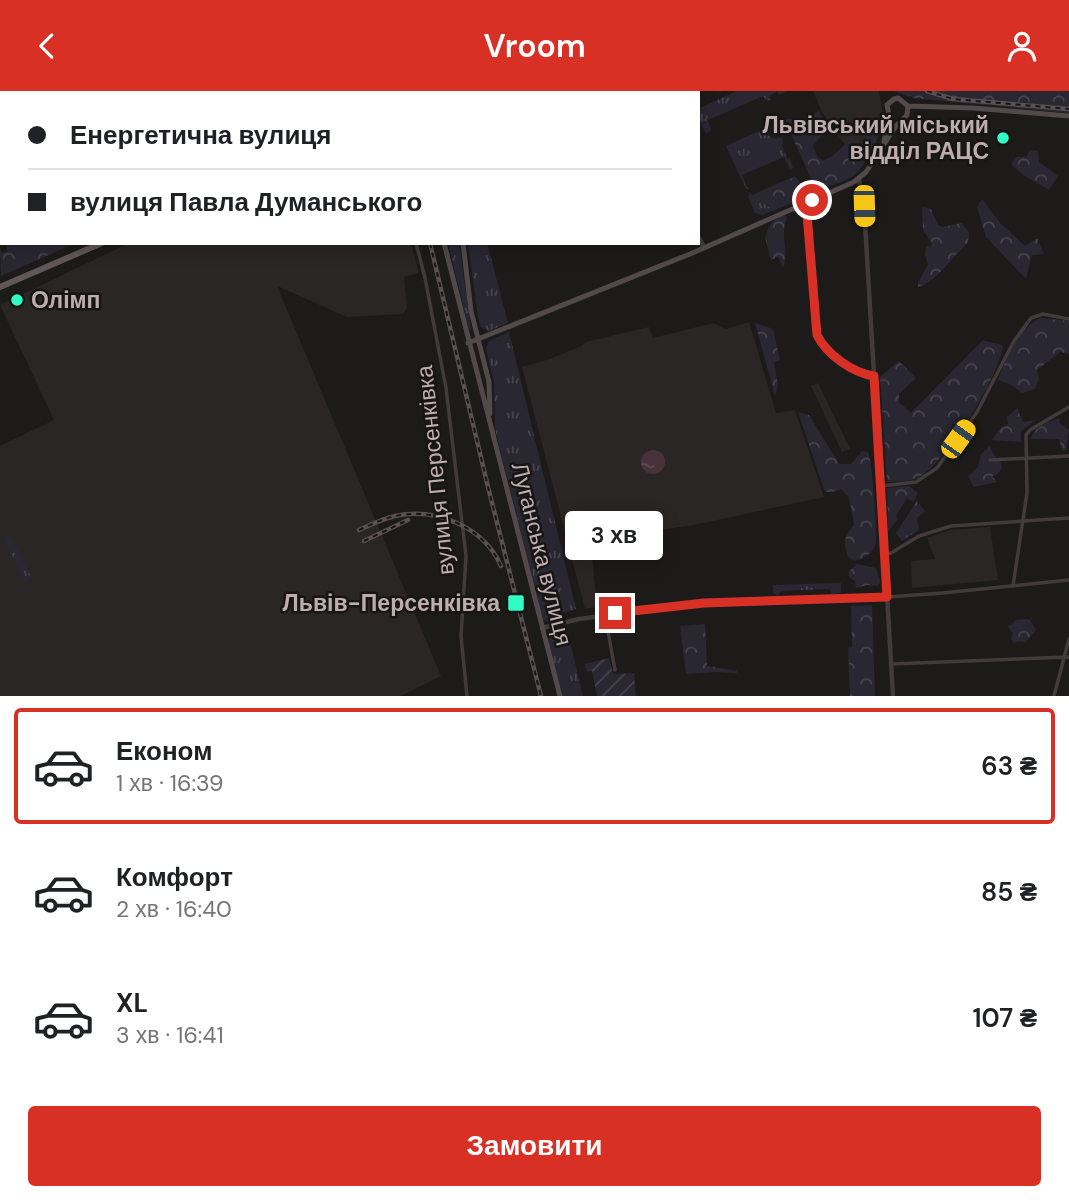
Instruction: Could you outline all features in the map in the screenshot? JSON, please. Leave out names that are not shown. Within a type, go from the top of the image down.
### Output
[{"type":"main road","points":[[468,344],[704,247],[859,179],[907,115],[906,102],[898,98],[890,101],[887,109],[889,115],[894,120],[902,119]]},
{"type":"main road","points":[[908,106],[1069,116]]},
{"type":"main road","points":[[883,145],[889,115]]},
{"type":"main road","points":[[0,288],[97,245]]},
{"type":"main road","name":"Луганська вулиця","points":[[444,245],[560,696]]},
{"type":"main road","name":"Луганська вулиця","points":[[463,245],[467,283],[489,382],[490,421]]},
{"type":"street","points":[[859,179],[864,206],[893,696]]},
{"type":"street","points":[[806,202],[817,335],[820,342],[847,365],[863,374],[874,376]]},
{"type":"street","points":[[700,240],[704,247]]},
{"type":"street","name":"вулиця Персенківка","points":[[417,245],[446,388],[464,536],[466,556],[461,636],[467,696]]},
{"type":"street","points":[[881,486],[916,482],[937,468],[977,412],[1014,341],[1031,318],[1043,314],[1069,319]]},
{"type":"street","points":[[1013,586],[1027,493],[1027,432],[1069,407]]},
{"type":"street","points":[[990,460],[1069,456]]},
{"type":"street","points":[[885,554],[919,536],[951,526],[1069,518]]},
{"type":"street","points":[[542,628],[605,615],[704,603],[887,597],[1069,580]]},
{"type":"street","points":[[605,615],[615,670]]},
{"type":"street","points":[[1054,696],[1069,639]]},
{"type":"street","points":[[891,664],[1069,657]]},
{"type":"shaded area","points":[[813,91],[879,91],[884,120],[862,164],[822,112]]},
{"type":"shaded area","points":[[125,245],[412,245],[419,273],[404,277],[407,308],[403,314],[347,317],[277,286],[441,676],[401,696],[0,696],[0,446],[54,420],[0,305]]},
{"type":"shaded area","points":[[749,322],[776,413],[795,410],[824,497],[660,530],[654,532],[663,531],[664,535],[643,539],[642,536],[592,555],[597,607],[585,609],[522,367],[550,359],[586,342],[649,327],[653,338],[713,323],[726,329]]},
{"type":"shaded area","points":[[818,383],[850,449],[842,452],[811,386]]},
{"type":"shaded area","points":[[990,527],[998,580],[912,588],[911,561],[935,559],[927,538],[951,530]]},
{"type":"green space","points":[[737,91],[788,91],[779,95],[777,92],[769,96],[770,100],[767,101],[763,96],[708,120],[711,130],[706,134],[700,122],[700,108]]},
{"type":"green space","points":[[894,91],[1069,91],[1069,113],[913,98]]},
{"type":"green space","points":[[819,111],[830,132],[821,136],[813,146],[817,156],[823,161],[845,145],[852,134],[854,122],[866,115],[865,123],[853,145],[861,154],[868,142],[866,137],[874,132],[874,119],[879,120],[883,112],[883,119],[874,146],[858,171],[845,181],[816,190],[785,120],[797,117],[801,121]]},
{"type":"green space","points":[[761,130],[767,130],[766,134],[775,139],[783,139],[782,146],[793,168],[790,169],[784,157],[742,175],[746,189],[726,146]]},
{"type":"green space","points":[[1030,150],[1038,151],[1039,162],[1058,176],[1049,190],[1011,164],[1017,157],[1026,157]]},
{"type":"green space","points":[[795,176],[800,182],[797,184],[801,192],[805,191],[808,196],[763,215],[755,213],[748,197],[750,192],[752,195]]},
{"type":"green space","points":[[793,178],[798,180],[795,184],[800,194],[804,193],[805,197],[771,209],[762,202],[767,199],[769,189]]},
{"type":"green space","points":[[982,199],[1000,223],[1025,246],[1037,238],[1044,254],[1032,255],[1026,279],[986,237],[977,207]]},
{"type":"green space","points":[[922,207],[931,209],[938,225],[942,227],[962,223],[969,233],[968,243],[932,280],[918,287],[928,264],[926,246],[931,246],[932,243],[923,230]]},
{"type":"green space","points":[[785,215],[787,218],[783,268],[778,257],[771,260],[765,237],[772,223]]},
{"type":"green space","points":[[71,245],[1,276],[0,250],[2,253],[7,251],[7,246]]},
{"type":"green space","points":[[448,245],[459,245],[471,330]]},
{"type":"green space","points":[[468,245],[488,245],[508,323],[489,331],[481,327]]},
{"type":"green space","points":[[1041,318],[1069,321],[1069,354],[1060,352],[1037,370],[1039,379],[1035,389],[1022,393],[1012,385],[998,380],[1019,336]]},
{"type":"green space","points":[[755,323],[773,329],[780,360],[774,362],[778,385],[775,396]]},
{"type":"green space","points":[[509,332],[576,609],[563,613],[561,619],[550,622],[543,620],[495,429],[494,382],[486,349],[489,341]]},
{"type":"green space","points":[[983,340],[1003,346],[992,378],[970,418],[943,455],[919,477],[908,481],[887,482],[880,377],[899,361],[916,378],[899,394],[899,402],[911,413]]},
{"type":"green space","points":[[1017,408],[1023,422],[1036,420],[1021,431],[1021,442],[992,440],[1000,429],[1008,424],[1007,417]]},
{"type":"green space","points":[[798,412],[809,415],[839,464],[851,464],[862,451],[868,452],[870,457],[876,544],[867,555],[855,561],[848,557],[845,547],[846,536],[854,525],[849,497],[841,489],[825,492]]},
{"type":"green space","points":[[1059,418],[1060,424],[1069,430],[1066,450],[1062,451],[1059,439],[1031,439],[1038,428]]},
{"type":"green space","points":[[990,446],[1002,468],[997,475],[992,476],[997,482],[974,487],[968,476],[978,467],[981,454]]},
{"type":"green space","points":[[909,486],[918,493],[913,502],[907,498],[896,516],[898,519],[888,532],[887,488]]},
{"type":"green space","points":[[917,501],[925,511],[917,518],[919,530],[902,541],[896,533]]},
{"type":"green space","points":[[8,535],[31,576],[25,582],[4,539]]},
{"type":"green space","points":[[857,564],[876,568],[880,581],[878,586],[856,588],[855,581],[850,578],[848,572]]},
{"type":"green space","points":[[841,583],[841,593],[832,594],[829,589],[781,591],[778,596],[773,593],[773,585]]},
{"type":"green space","points":[[872,605],[875,696],[850,696],[848,648],[852,647],[851,606]]},
{"type":"green space","points":[[1015,620],[1030,620],[1036,630],[1025,643],[1014,643],[1009,625]]},
{"type":"green space","points":[[705,624],[707,666],[737,673],[686,674],[680,626]]},
{"type":"green space","points":[[566,625],[583,696],[563,696],[546,634],[554,627]]},
{"type":"green space","points":[[609,658],[613,674],[634,673],[636,696],[597,696],[592,671],[587,672],[585,664]]},
{"type":"water","points":[[653,450],[662,453],[665,462],[662,471],[653,474],[644,471],[641,462],[644,453]]},
{"type":"railway","points":[[927,91],[953,99],[1069,109]]},
{"type":"railway","points":[[430,245],[541,696]]},
{"type":"railway","points":[[359,530],[395,516],[411,514],[442,518],[457,523],[483,540],[501,566]]},
{"type":"railway","points":[[364,541],[408,520]]},
{"type":"place","name":"Львівський міський відділ РАЦС","points":[[1003,138]]},
{"type":"place","name":"Олімп","points":[[17,300]]},
{"type":"place","name":"Львів-Персенківка","points":[[516,603]]},
{"type":"route","points":[[615,613],[704,603],[816,597],[887,597],[874,376],[863,374],[847,365],[820,342],[817,335],[806,202],[812,200]]}]
